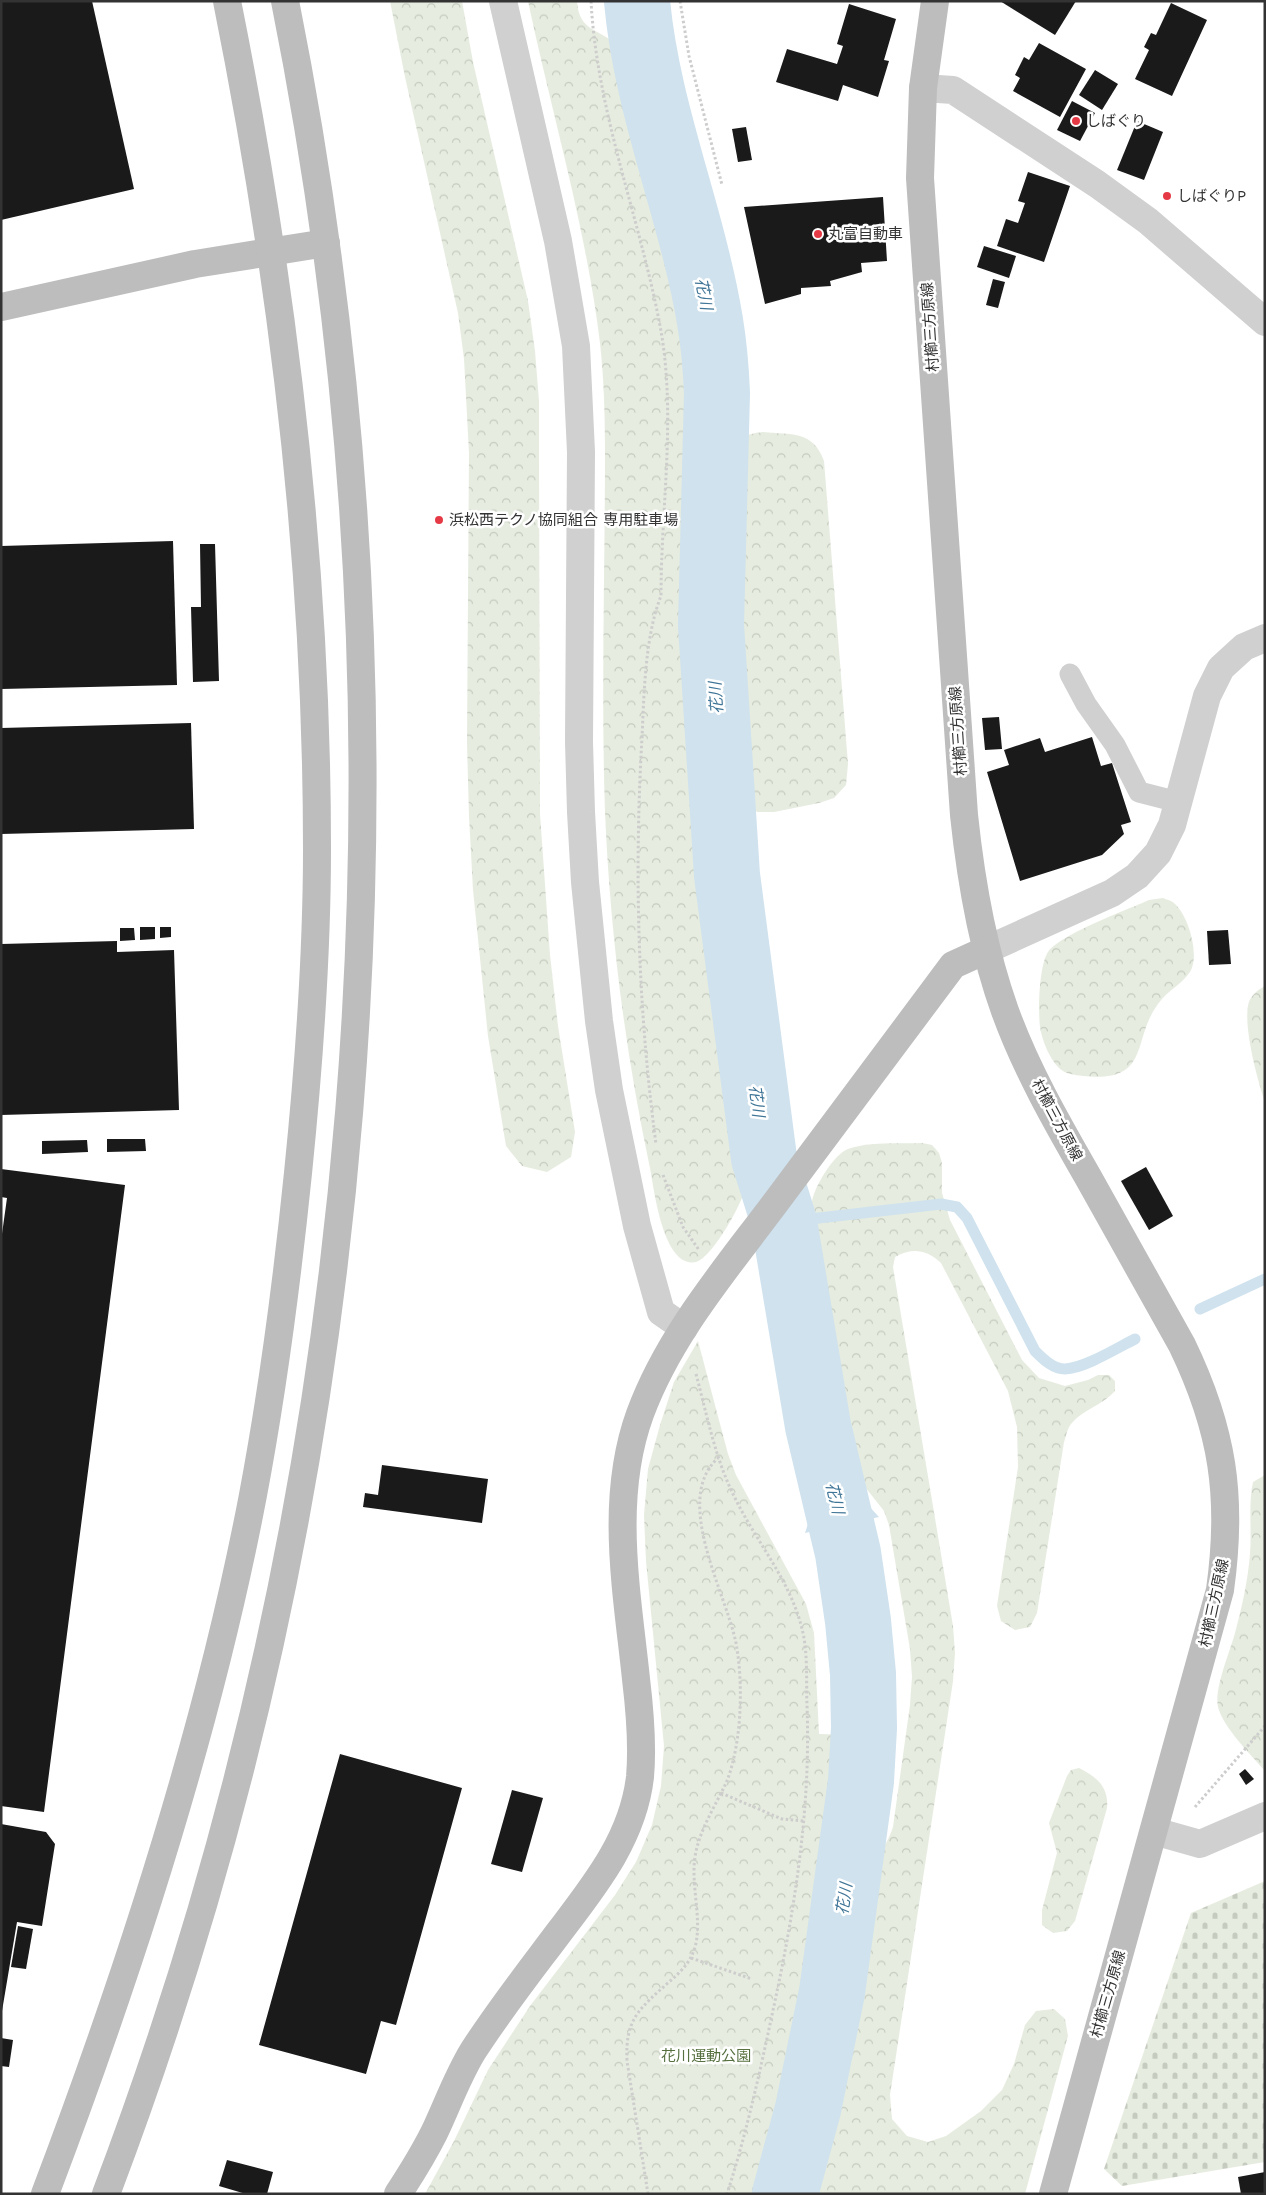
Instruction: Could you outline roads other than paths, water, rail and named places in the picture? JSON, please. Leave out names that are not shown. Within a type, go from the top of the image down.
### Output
[{"type":"street","points":[[45,2194],[73,2120],[152,1884],[194,1740],[224,1624],[252,1497],[274,1369],[291,1240],[304,1111],[313,981],[317,851],[315,721],[308,591],[298,462],[283,333],[242,77],[227,1]]},
{"type":"street","points":[[106,2194],[169,2016],[208,1890],[242,1763],[272,1634],[298,1506],[320,1376],[337,1246],[350,1115],[359,984],[363,852],[363,720],[359,589],[350,457],[337,327],[300,76],[285,1]]},
{"type":"street","points":[[503,1],[558,241],[576,346],[581,452],[579,742],[581,812],[585,882],[599,1021],[609,1090],[640,1236],[661,1312],[684,1328]]},
{"type":"street","name":"村櫛三方原線","points":[[934,1],[923,88],[920,178],[969,865],[986,950],[1005,1011],[1024,1057],[1046,1102],[1198,1377],[1210,1411],[1219,1446],[1225,1482],[1227,1518],[1220,1590],[1053,2194]]},
{"type":"street","points":[[923,88],[953,90],[1097,184],[1148,221],[1265,322]]},
{"type":"street","points":[[1,308],[195,264],[326,243]]},
{"type":"street","points":[[398,2194],[417,2165],[468,2059],[490,2025],[597,1882],[617,1851],[631,1818],[639,1782],[642,1746],[624,1563],[622,1514],[627,1466],[639,1418],[657,1373],[684,1328],[731,1262],[953,965],[1112,893],[1137,876],[1158,853],[1172,825],[1207,696],[1221,668],[1244,647],[1265,638]]},
{"type":"street","points":[[1154,1831],[1200,1844],[1265,1816]]},
{"type":"lane","points":[[1070,674],[1086,704],[1115,745],[1139,792],[1178,802]]},
{"type":"water","points":[[842,1477],[879,1517],[805,1533],[822,1482]]},
{"type":"waterway","name":"花川","points":[[637,1],[642,42],[650,82],[702,281],[713,339],[717,393],[711,625],[727,875],[764,1158],[784,1222],[818,1426],[848,1553],[858,1621],[863,1674],[864,1728],[861,1781],[832,1992],[808,2109],[785,2194]]},
{"type":"waterway","points":[[784,1222],[941,1204],[957,1207],[967,1218],[1035,1351],[1048,1363],[1061,1369],[1073,1368],[1135,1339]]},
{"type":"waterway","points":[[1200,1309],[1265,1279]]},
{"type":"place","name":"しばぐり","points":[[1076,121]]},
{"type":"place","name":"しばぐりP","points":[[1167,196]]},
{"type":"place","name":"丸富自動車","points":[[818,234]]},
{"type":"place","name":"浜松西テクノ協同組合 専用駐車場","points":[[439,520]]},
{"type":"park label","name":"花川運動公園","points":[[706,2056]]}]
